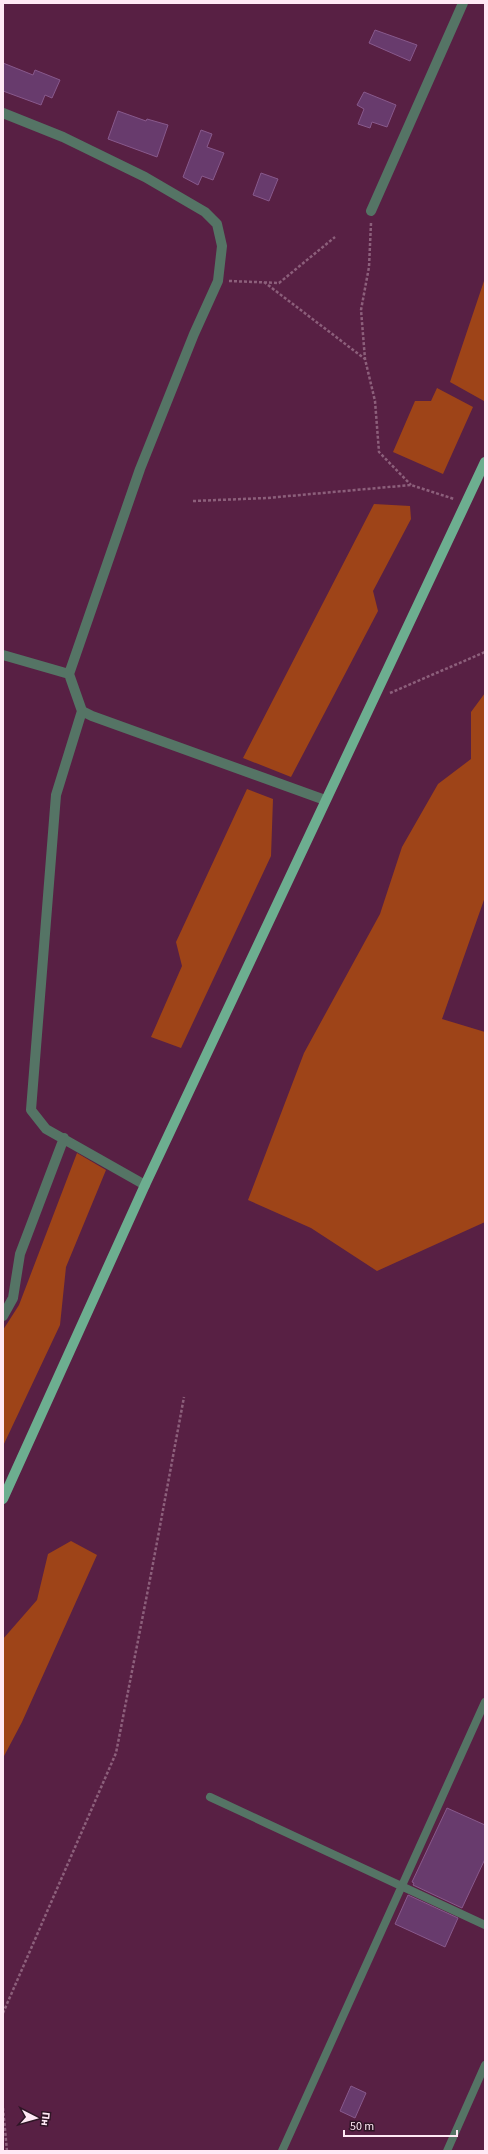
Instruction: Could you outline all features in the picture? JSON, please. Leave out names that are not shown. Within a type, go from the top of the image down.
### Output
[{"type":"main road","points":[[3,1499],[145,1185],[325,800],[466,503],[483,473],[485,462]]},
{"type":"street","points":[[371,211],[463,3]]},
{"type":"street","points":[[3,113],[63,137],[145,178],[205,212],[217,224],[222,246],[218,281],[194,334],[140,469],[69,674],[82,711],[56,795],[31,1110],[46,1129],[145,1185]]},
{"type":"street","points":[[3,655],[69,674]]},
{"type":"street","points":[[82,711],[92,716],[325,800]]},
{"type":"street","points":[[3,1316],[13,1298],[20,1254],[64,1138]]},
{"type":"lane","points":[[282,2151],[485,1702]]},
{"type":"lane","points":[[210,1797],[485,1925]]},
{"type":"lane","points":[[447,2151],[485,2065]]},
{"type":"path","points":[[371,211],[369,267],[361,310],[365,360],[375,401],[379,452],[411,485]]},
{"type":"path","points":[[218,281],[279,283],[335,237]]},
{"type":"path","points":[[264,282],[365,360]]},
{"type":"path","points":[[193,500],[267,498],[411,485],[466,503]]},
{"type":"path","points":[[372,702],[485,652]]},
{"type":"path","points":[[3,2013],[116,1754],[184,1397]]},
{"type":"path","points":[[3,2108],[8,2151]]},
{"type":"shaded area","points":[[485,278],[485,398],[484,401],[450,382]]},
{"type":"shaded area","points":[[437,388],[473,407],[443,474],[393,452],[415,401],[431,401]]},
{"type":"shaded area","points":[[374,504],[410,506],[411,519],[373,591],[378,611],[291,777],[243,758]]},
{"type":"shaded area","points":[[485,693],[485,897],[442,1019],[485,1032],[485,1222],[377,1271],[311,1228],[248,1200],[304,1053],[380,914],[402,847],[438,784],[471,759],[471,712]]},
{"type":"shaded area","points":[[247,789],[273,799],[271,856],[181,1048],[151,1037],[182,966],[176,942]]},
{"type":"shaded area","points":[[77,1153],[106,1170],[66,1267],[60,1325],[3,1446],[3,1330],[19,1305]]},
{"type":"shaded area","points":[[71,1541],[97,1555],[22,1722],[3,1758],[3,1639],[37,1600],[48,1554]]},
{"type":"building","points":[[375,30],[417,45],[410,61],[369,43]]},
{"type":"building","points":[[3,63],[33,75],[35,70],[60,80],[52,98],[45,95],[41,105],[3,91]]},
{"type":"building","points":[[364,92],[396,105],[387,127],[372,122],[370,128],[358,124],[364,109],[357,105]]},
{"type":"building","points":[[118,111],[146,121],[147,119],[168,125],[157,157],[108,139]]},
{"type":"building","points":[[201,130],[212,134],[207,147],[224,153],[213,180],[202,176],[198,185],[183,177]]},
{"type":"building","points":[[261,173],[278,179],[269,201],[253,195]]},
{"type":"building","points":[[447,1808],[485,1825],[485,1859],[462,1908],[413,1885],[414,1883],[412,1882]]},
{"type":"building","points":[[408,1895],[458,1918],[445,1947],[395,1924]]},
{"type":"building","points":[[351,2086],[366,2093],[355,2118],[340,2111]]}]
